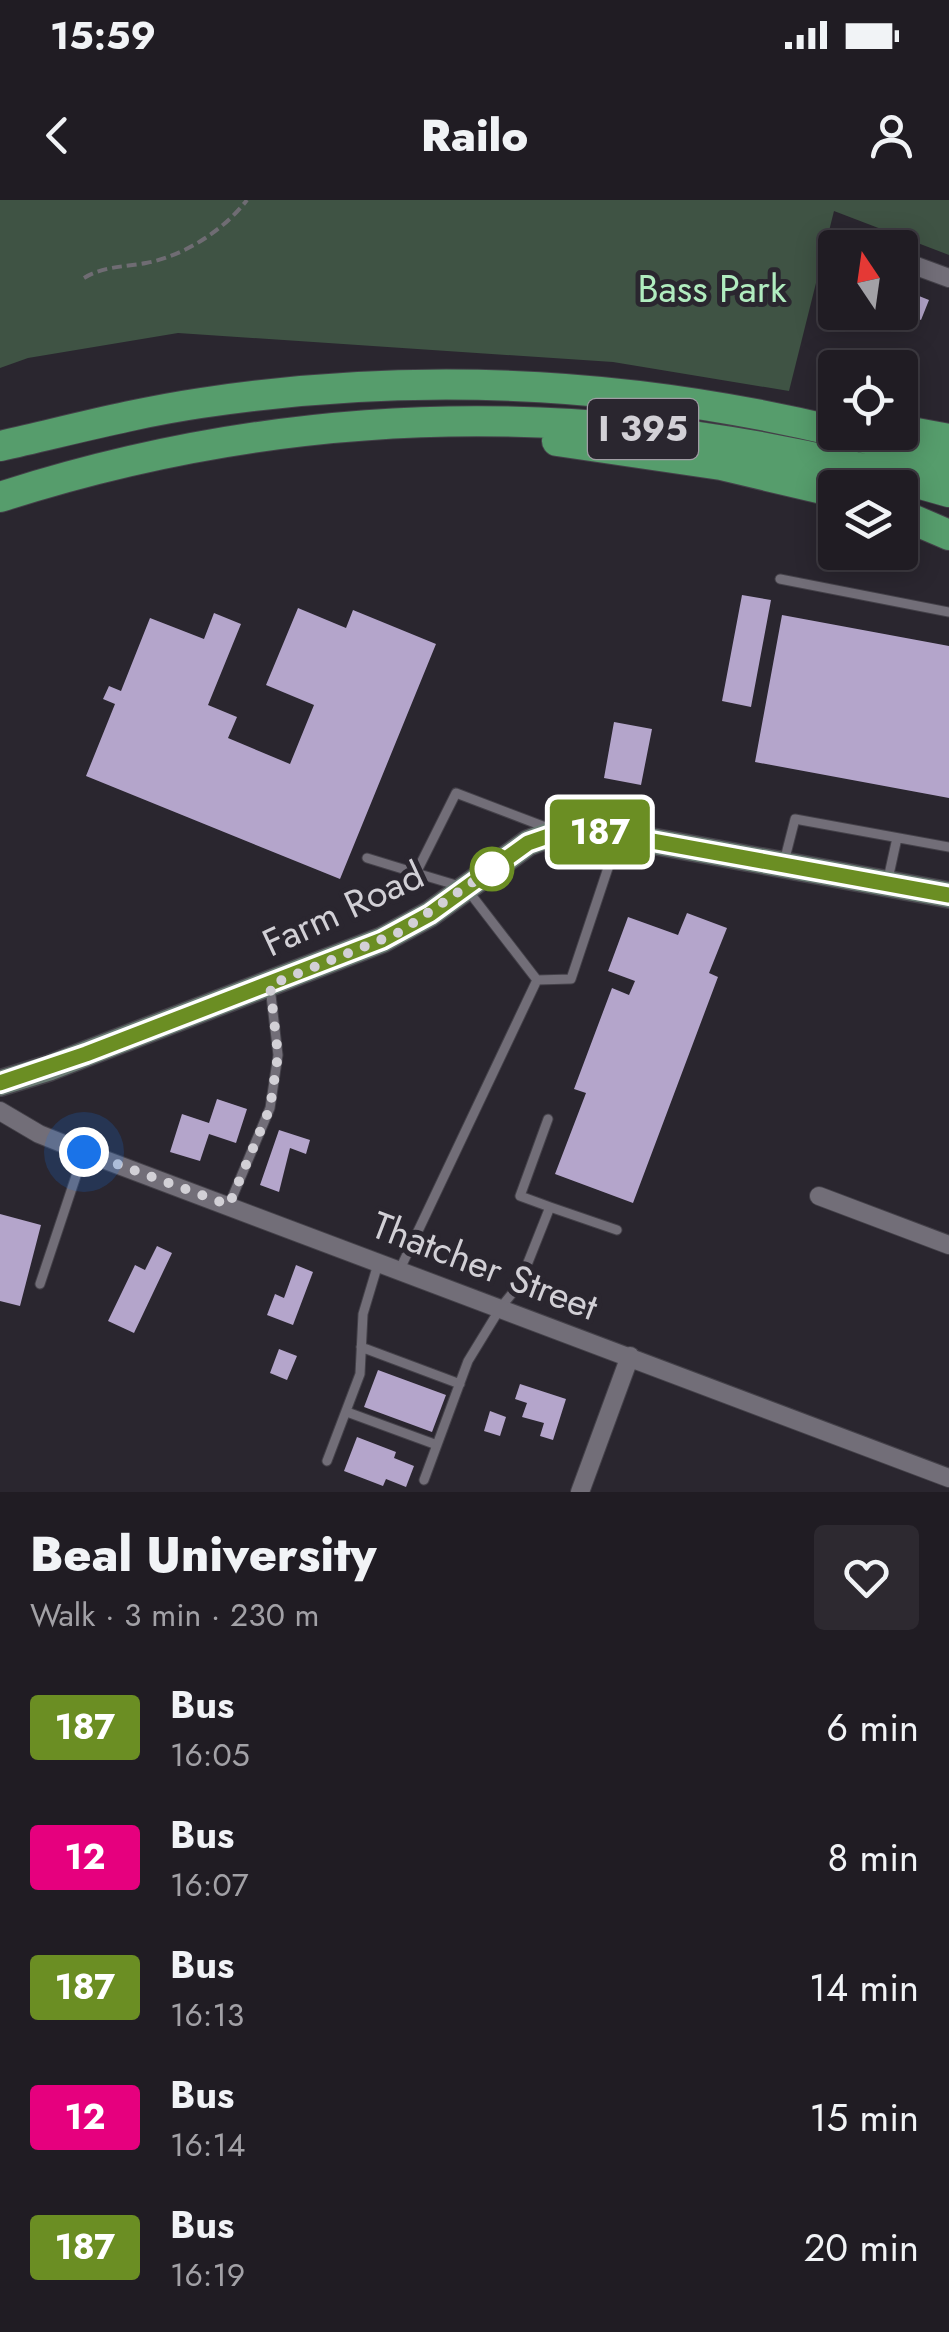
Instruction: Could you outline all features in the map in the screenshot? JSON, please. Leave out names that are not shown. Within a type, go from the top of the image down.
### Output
[{"type":"highway","name":"I 395","points":[[0,447],[165,409],[328,388],[494,384],[626,393],[818,427]]},
{"type":"highway","points":[[626,393],[732,402],[818,415]]},
{"type":"highway","name":"I 395","points":[[0,497],[174,451],[330,428],[457,420],[524,420],[635,428],[780,448],[949,492]]},
{"type":"highway","points":[[330,428],[493,435],[637,451],[818,488]]},
{"type":"highway","points":[[918,433],[949,439]]},
{"type":"highway","points":[[907,450],[949,462]]},
{"type":"highway","points":[[918,518],[949,527]]},
{"type":"highway","points":[[918,521],[949,535]]},
{"type":"street","points":[[918,267],[949,278]]},
{"type":"street","name":"Farm Road","points":[[0,1083],[270,985],[400,932],[528,843],[560,832],[619,835],[949,895]]},
{"type":"street","name":"Thatcher Street","points":[[0,1111],[39,1134],[84,1152],[949,1478]]},
{"type":"street","points":[[819,1196],[949,1245]]},
{"type":"street","points":[[580,1492],[630,1356]]},
{"type":"lane","points":[[780,579],[949,612]]},
{"type":"lane","points":[[416,873],[456,794],[560,832]]},
{"type":"lane","points":[[784,865],[795,819],[949,848]]},
{"type":"lane","points":[[537,980],[571,979],[619,835]]},
{"type":"lane","points":[[886,884],[897,838]]},
{"type":"lane","points":[[368,858],[466,888],[537,980]]},
{"type":"lane","points":[[400,1269],[537,980]]},
{"type":"lane","points":[[229,1205],[270,1108],[278,1055],[270,985]]},
{"type":"lane","points":[[548,1119],[520,1196],[616,1230]]},
{"type":"lane","points":[[40,1284],[84,1152]]},
{"type":"lane","points":[[424,1480],[474,1351],[519,1285],[550,1207]]},
{"type":"lane","points":[[328,1461],[360,1374],[363,1314],[379,1261]]},
{"type":"lane","points":[[362,1346],[460,1384]]},
{"type":"lane","points":[[347,1412],[437,1445]]},
{"type":"path","points":[[84,278],[104,269],[146,263],[182,250],[214,232],[247,200]]},
{"type":"green space","name":"Bass Park","points":[[0,200],[949,200],[949,255],[918,243],[918,230],[884,230],[834,211],[829,230],[818,230],[818,275],[789,391],[613,362],[178,333],[28,358],[0,368]]},
{"type":"building","points":[[918,296],[929,300],[921,320],[918,319]]},
{"type":"building","points":[[742,595],[771,600],[751,707],[722,701]]},
{"type":"building","points":[[298,608],[346,628],[353,610],[436,644],[340,879],[86,776],[115,704],[103,699],[109,686],[121,691],[150,618],[204,639],[214,613],[241,624],[208,705],[237,717],[228,738],[290,764],[314,705],[266,685]]},
{"type":"building","points":[[782,615],[949,646],[949,798],[755,762]]},
{"type":"building","points":[[614,722],[652,729],[641,785],[604,778]]},
{"type":"building","points":[[687,913],[727,928],[709,973],[718,977],[633,1203],[555,1174],[586,1093],[574,1089],[612,988],[629,995],[635,981],[608,971],[628,917],[678,935]]},
{"type":"building","points":[[217,1099],[247,1109],[236,1143],[209,1134],[200,1161],[170,1152],[182,1114],[209,1123]]},
{"type":"building","points":[[279,1130],[310,1140],[306,1154],[290,1148],[279,1192],[260,1185]]},
{"type":"building","points":[[0,1214],[41,1225],[20,1306],[0,1301]]},
{"type":"building","points":[[157,1246],[172,1253],[134,1333],[108,1321],[135,1265],[145,1270]]},
{"type":"building","points":[[296,1265],[313,1272],[293,1325],[267,1315],[275,1294],[284,1298]]},
{"type":"building","points":[[279,1349],[297,1356],[287,1380],[270,1373]]},
{"type":"building","points":[[378,1370],[446,1395],[432,1432],[364,1407]]},
{"type":"building","points":[[520,1384],[566,1399],[553,1440],[540,1436],[544,1423],[522,1417],[527,1403],[515,1399]]},
{"type":"building","points":[[490,1411],[506,1417],[500,1436],[484,1431]]},
{"type":"building","points":[[357,1437],[396,1452],[394,1458],[414,1466],[406,1487],[386,1479],[383,1486],[344,1471]]},
{"type":"bus line","name":"187","points":[[0,1083],[270,985],[400,932],[528,843],[560,832],[619,835],[949,895]]},
{"type":"route","points":[[84,1152],[229,1205],[270,1108],[278,1055],[270,985],[400,932],[492,869]]}]
